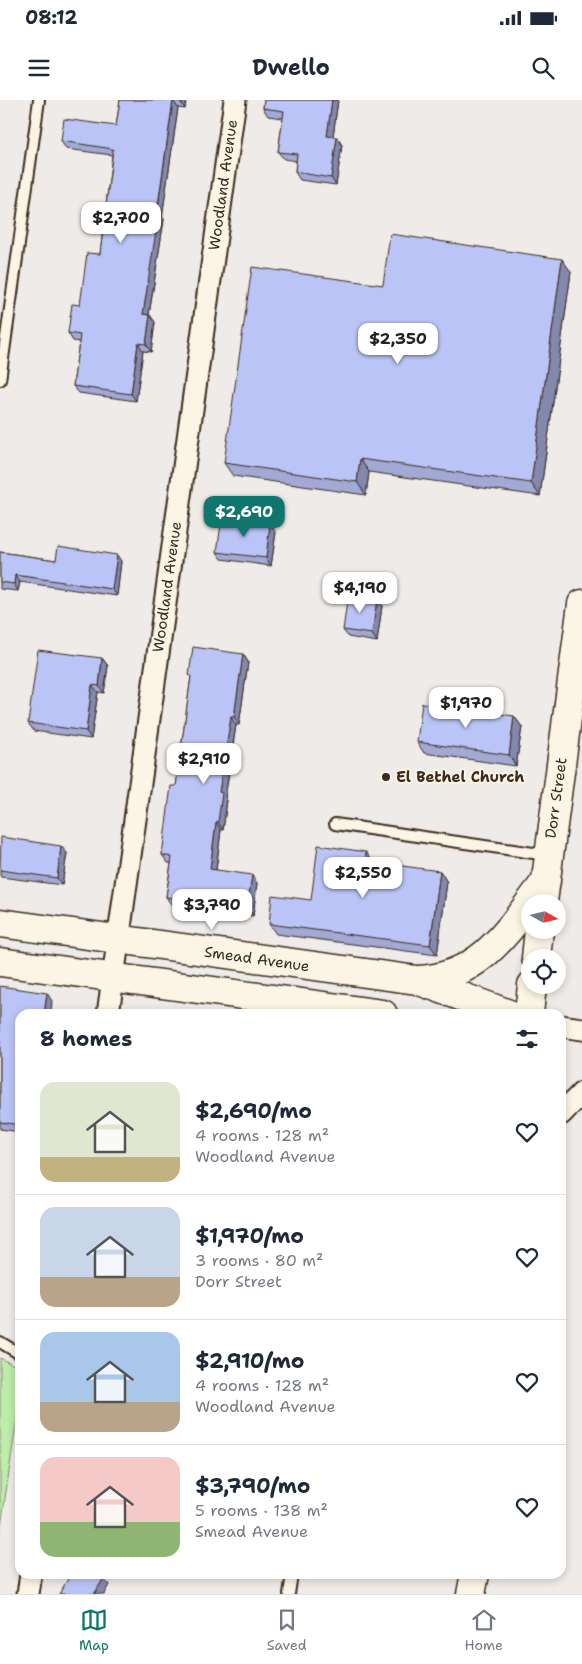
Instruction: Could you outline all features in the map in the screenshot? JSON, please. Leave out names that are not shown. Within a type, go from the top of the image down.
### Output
[{"type":"street","name":"Woodland Avenue","points":[[109,1009],[235,100]]},
{"type":"street","name":"Dorr Street","points":[[545,880],[582,604]]},
{"type":"street","points":[[418,980],[437,979],[455,973],[479,960],[501,940],[545,880]]},
{"type":"street","name":"Smead Avenue","points":[[0,923],[418,980],[496,1009]]},
{"type":"street","points":[[0,962],[346,1009]]},
{"type":"street","points":[[530,1009],[531,994]]},
{"type":"street","points":[[566,1027],[582,1029]]},
{"type":"street","points":[[566,1109],[582,1093]]},
{"type":"street","points":[[28,1594],[30,1579]]},
{"type":"street","points":[[471,1594],[474,1579]]},
{"type":"lane","points":[[0,380],[39,100]]},
{"type":"lane","points":[[336,824],[545,880]]},
{"type":"lane","points":[[0,1342],[15,1351]]},
{"type":"lane","points":[[289,1594],[291,1579]]},
{"type":"green space","points":[[0,1358],[15,1366],[15,1432],[0,1532]]},
{"type":"building","points":[[120,100],[173,100],[157,212],[159,212],[143,314],[150,315],[146,344],[138,343],[131,394],[73,386],[80,335],[68,333],[72,304],[80,305],[87,253],[100,254],[113,149],[61,141],[64,119],[116,126]]},
{"type":"building","points":[[264,100],[332,100],[327,136],[337,137],[331,178],[295,172],[297,154],[278,152],[284,111],[263,108]]},
{"type":"building","points":[[390,234],[562,259],[531,483],[360,459],[357,482],[224,463],[252,267],[383,285]]},
{"type":"building","points":[[222,517],[270,524],[266,558],[217,552]]},
{"type":"building","points":[[58,546],[117,555],[112,589],[15,575],[14,584],[0,582],[0,552],[56,560]]},
{"type":"building","points":[[348,595],[377,599],[372,634],[343,630]]},
{"type":"building","points":[[193,647],[243,654],[234,717],[231,717],[219,792],[222,793],[210,869],[252,875],[247,908],[166,897],[172,857],[162,855],[171,786],[176,786],[191,676],[189,675]]},
{"type":"building","points":[[38,650],[102,658],[99,686],[92,685],[86,731],[28,723]]},
{"type":"building","points":[[422,703],[514,716],[509,755],[417,742]]},
{"type":"building","points":[[1,837],[61,846],[57,878],[0,870]]},
{"type":"building","points":[[318,845],[366,852],[365,861],[440,871],[430,945],[269,924],[272,895],[311,900]]},
{"type":"building","points":[[0,986],[47,993],[45,1009],[15,1009],[15,1124],[0,1122]]},
{"type":"building","points":[[68,1579],[103,1579],[94,1594],[59,1594]]},
{"type":"place","name":"El Bethel Church","points":[[386,777]]}]
